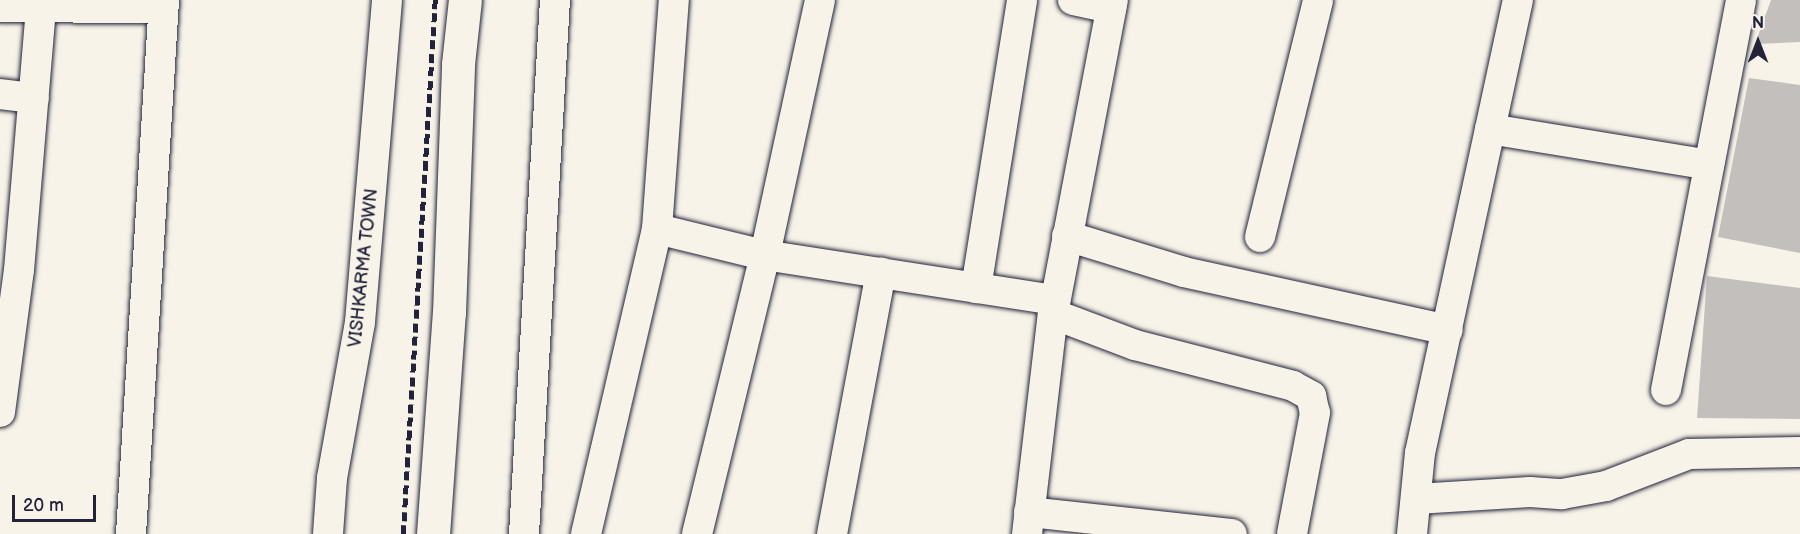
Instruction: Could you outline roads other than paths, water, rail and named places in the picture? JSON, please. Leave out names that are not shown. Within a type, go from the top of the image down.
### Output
[{"type":"street","name":"VISHKARMA TOWN","points":[[328,534],[332,478],[360,322],[387,0]]},
{"type":"street","points":[[433,534],[449,313],[458,64],[465,0]]},
{"type":"street","points":[[524,534],[555,0]]},
{"type":"street","points":[[586,534],[657,229],[674,0]]},
{"type":"street","points":[[697,534],[764,255],[820,0]]},
{"type":"street","points":[[976,288],[1022,0]]},
{"type":"street","points":[[1073,0],[1112,4],[1054,307],[1028,523],[1232,534]]},
{"type":"street","points":[[1260,237],[1318,0]]},
{"type":"street","points":[[1412,534],[1420,453],[1518,0]]},
{"type":"street","points":[[1666,390],[1741,0]]},
{"type":"street","points":[[0,7],[163,4],[131,534]]},
{"type":"street","points":[[0,412],[19,270],[41,7]]},
{"type":"street","points":[[0,94],[34,98]]},
{"type":"street","points":[[1491,129],[1709,165]]},
{"type":"street","points":[[657,229],[764,255],[976,288],[1054,307],[1135,345],[1293,386],[1311,396],[1315,413],[1293,534]]},
{"type":"street","points":[[1067,236],[1184,272],[1448,330]]},
{"type":"street","points":[[832,534],[882,273]]},
{"type":"street","points":[[1416,499],[1530,492],[1562,494],[1606,486],[1689,454],[1800,452]]},
{"type":"railway","points":[[403,534],[435,0]]}]
